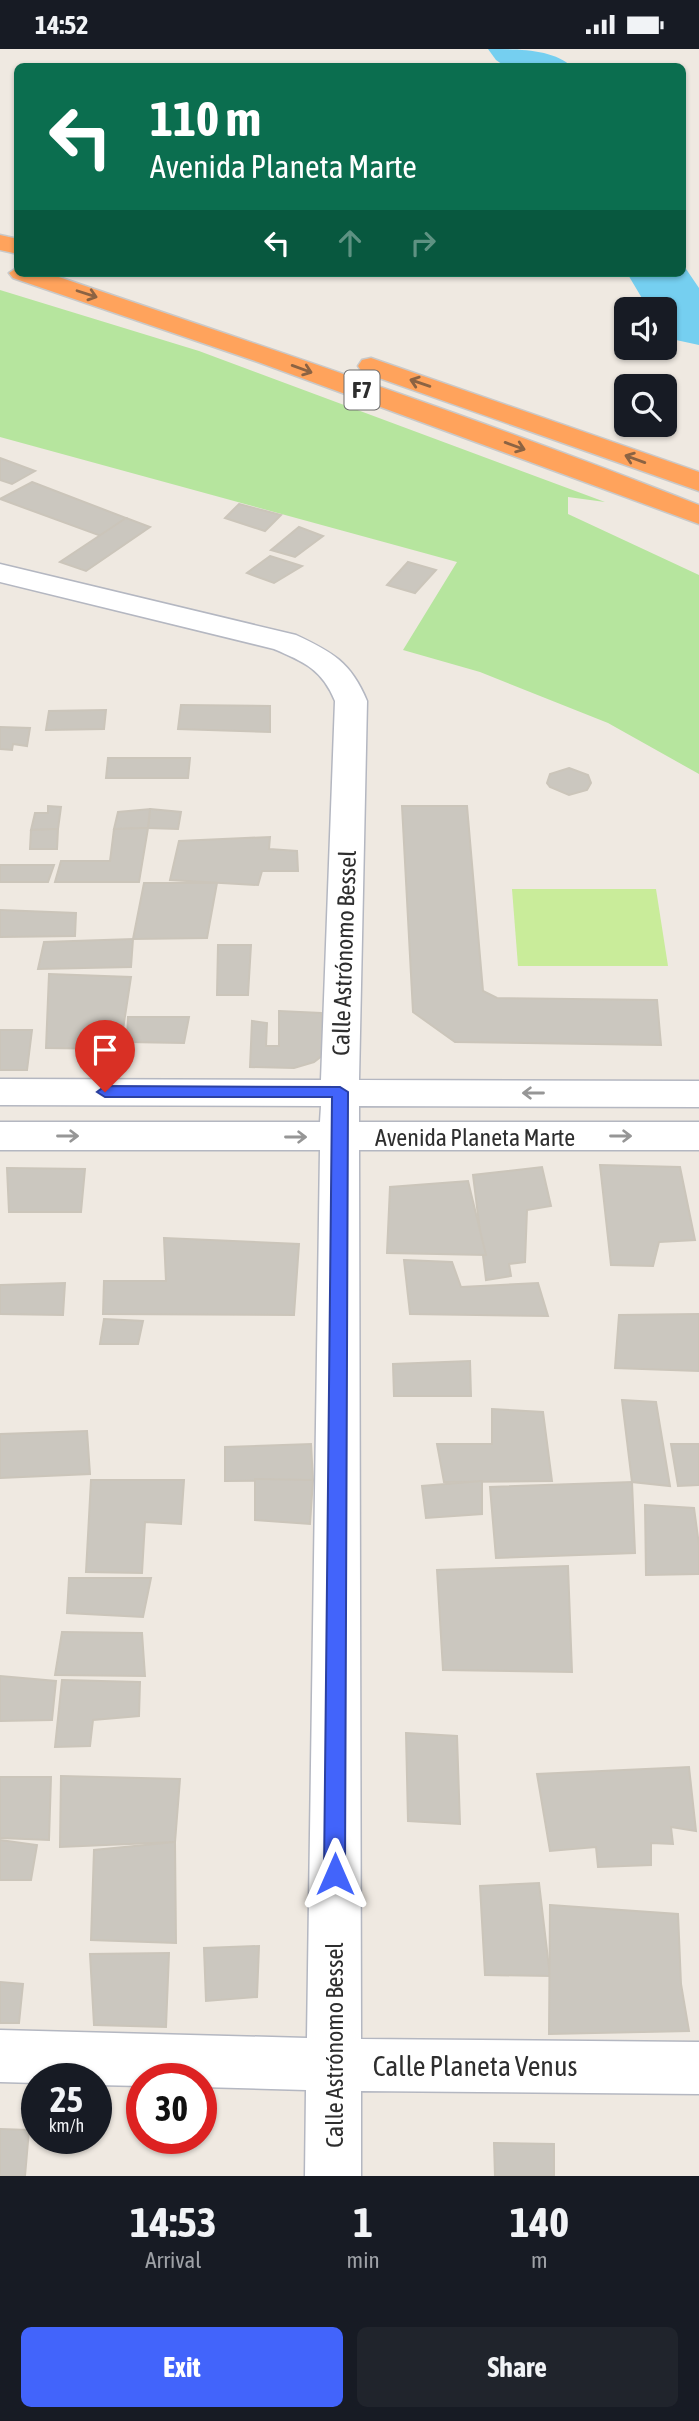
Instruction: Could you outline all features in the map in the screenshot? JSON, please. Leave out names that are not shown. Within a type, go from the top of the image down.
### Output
[{"type":"highway","name":"F7","points":[[35,277],[292,365],[624,485],[699,515]]},
{"type":"highway","points":[[212,311],[302,342]]},
{"type":"highway","name":"F7","points":[[353,360],[699,482]]},
{"type":"street","name":"Calle Astrónomo Bessel","points":[[3,576],[285,642],[328,662],[344,681],[351,701],[340,1092],[333,2176]]},
{"type":"street","name":"Avenida Planeta Marte","points":[[0,1091],[699,1094]]},
{"type":"street","name":"Avenida Planeta Marte","points":[[0,1136],[699,1136]]},
{"type":"street","name":"Calle Planeta Venus","points":[[0,2056],[333,2065],[699,2068]]},
{"type":"green space","points":[[0,290],[199,351],[605,502],[568,497],[568,514],[699,575],[699,774],[608,723],[480,672],[403,650],[457,562],[0,437]]},
{"type":"green space","points":[[512,889],[656,889],[668,966],[518,966]]},
{"type":"building","points":[[0,458],[35,471],[12,484],[0,480]]},
{"type":"building","points":[[32,482],[126,518],[101,536],[0,499]]},
{"type":"building","points":[[239,504],[281,515],[265,531],[225,518]]},
{"type":"building","points":[[126,518],[150,527],[86,571],[60,562]]},
{"type":"building","points":[[299,527],[323,536],[295,557],[271,550]]},
{"type":"building","points":[[270,556],[302,566],[274,583],[247,573]]},
{"type":"building","points":[[408,562],[436,570],[415,593],[387,585]]},
{"type":"building","points":[[181,705],[270,706],[270,732],[178,729]]},
{"type":"building","points":[[106,710],[104,729],[46,730],[49,711]]},
{"type":"building","points":[[0,727],[30,728],[27,746],[13,744],[12,750],[0,749]]},
{"type":"building","points":[[108,758],[190,758],[188,778],[106,778]]},
{"type":"building","points":[[569,768],[588,775],[591,783],[587,790],[569,795],[550,787],[547,783],[550,774]]},
{"type":"building","points":[[48,806],[61,807],[58,829],[31,830],[35,813],[48,813]]},
{"type":"building","points":[[402,806],[467,806],[483,991],[497,998],[657,1000],[661,1045],[455,1042],[413,1012]]},
{"type":"building","points":[[150,809],[181,812],[178,829],[148,828]]},
{"type":"building","points":[[150,809],[148,828],[114,829],[118,812]]},
{"type":"building","points":[[148,828],[139,882],[55,882],[61,861],[110,861],[114,829]]},
{"type":"building","points":[[58,829],[57,849],[30,849],[31,830]]},
{"type":"building","points":[[270,837],[269,849],[297,851],[298,871],[262,871],[258,885],[170,880],[179,841]]},
{"type":"building","points":[[0,865],[54,865],[48,882],[0,882]]},
{"type":"building","points":[[144,883],[217,883],[207,938],[133,939]]},
{"type":"building","points":[[0,910],[76,913],[75,936],[0,937]]},
{"type":"building","points":[[133,939],[131,967],[38,969],[44,942]]},
{"type":"building","points":[[218,945],[251,945],[248,995],[217,995]]},
{"type":"building","points":[[49,974],[131,977],[120,1049],[46,1048]]},
{"type":"building","points":[[279,1011],[321,1013],[328,1051],[314,1062],[294,1068],[250,1067],[252,1021],[267,1023],[266,1046],[279,1046]]},
{"type":"building","points":[[128,1017],[189,1017],[184,1043],[127,1042]]},
{"type":"building","points":[[0,1030],[32,1030],[27,1070],[0,1070]]},
{"type":"building","points":[[600,1165],[680,1167],[695,1240],[659,1242],[653,1266],[611,1265]]},
{"type":"building","points":[[542,1167],[551,1206],[527,1210],[525,1262],[509,1264],[511,1276],[486,1280],[473,1175]]},
{"type":"building","points":[[7,1168],[85,1169],[81,1212],[9,1212]]},
{"type":"building","points":[[468,1181],[486,1255],[387,1253],[390,1187]]},
{"type":"building","points":[[164,1238],[299,1244],[294,1315],[103,1314],[104,1281],[166,1281]]},
{"type":"building","points":[[404,1260],[452,1262],[461,1287],[538,1283],[548,1316],[410,1314]]},
{"type":"building","points":[[65,1283],[63,1315],[0,1314],[0,1285]]},
{"type":"building","points":[[699,1314],[699,1371],[615,1368],[619,1315]]},
{"type":"building","points":[[104,1319],[143,1321],[138,1344],[100,1344]]},
{"type":"building","points":[[470,1361],[471,1396],[394,1396],[393,1364]]},
{"type":"building","points":[[622,1400],[656,1402],[670,1486],[632,1482]]},
{"type":"building","points":[[492,1409],[543,1412],[552,1481],[444,1482],[437,1444],[492,1444]]},
{"type":"building","points":[[87,1431],[90,1474],[0,1478],[0,1434]]},
{"type":"building","points":[[311,1444],[313,1480],[225,1481],[225,1447]]},
{"type":"building","points":[[671,1444],[699,1444],[699,1485],[678,1486]]},
{"type":"building","points":[[255,1479],[313,1480],[310,1524],[255,1520]]},
{"type":"building","points":[[91,1480],[184,1480],[181,1524],[145,1522],[142,1573],[86,1572]]},
{"type":"building","points":[[482,1481],[482,1514],[426,1518],[422,1486]]},
{"type":"building","points":[[632,1482],[635,1553],[496,1558],[490,1487]]},
{"type":"building","points":[[645,1505],[694,1508],[699,1545],[699,1574],[646,1575]]},
{"type":"building","points":[[568,1566],[572,1672],[443,1670],[437,1570]]},
{"type":"building","points":[[69,1578],[151,1578],[143,1617],[67,1613]]},
{"type":"building","points":[[62,1632],[142,1633],[145,1676],[55,1675]]},
{"type":"building","points":[[0,1676],[56,1681],[52,1720],[0,1721]]},
{"type":"building","points":[[62,1680],[140,1682],[139,1716],[93,1720],[90,1746],[55,1747]]},
{"type":"building","points":[[406,1733],[457,1736],[460,1824],[408,1821]]},
{"type":"building","points":[[689,1767],[696,1831],[671,1827],[673,1844],[651,1843],[651,1865],[598,1867],[596,1847],[550,1851],[537,1774]]},
{"type":"building","points":[[61,1776],[180,1779],[175,1842],[60,1847]]},
{"type":"building","points":[[0,1777],[51,1777],[49,1840],[0,1838]]},
{"type":"building","points":[[0,1840],[37,1845],[31,1880],[0,1880]]},
{"type":"building","points":[[175,1842],[176,1943],[91,1940],[94,1850]]},
{"type":"building","points":[[539,1883],[550,1976],[485,1975],[480,1886]]},
{"type":"building","points":[[550,1905],[678,1914],[681,1984],[689,2031],[549,2034]]},
{"type":"building","points":[[259,1946],[257,1997],[206,2001],[204,1948]]},
{"type":"building","points":[[169,1953],[166,2027],[94,2025],[90,1954]]},
{"type":"building","points":[[0,1982],[23,1984],[19,2023],[0,2023]]},
{"type":"building","points":[[0,2129],[21,2130],[21,2154],[27,2154],[25,2176],[0,2176]]},
{"type":"building","points":[[494,2143],[554,2144],[554,2176],[495,2176]]},
{"type":"waterway","points":[[515,49],[538,63]]},
{"type":"waterway","points":[[660,277],[671,296],[699,326]]},
{"type":"route","points":[[105,1092],[340,1092],[335,1874]]}]
